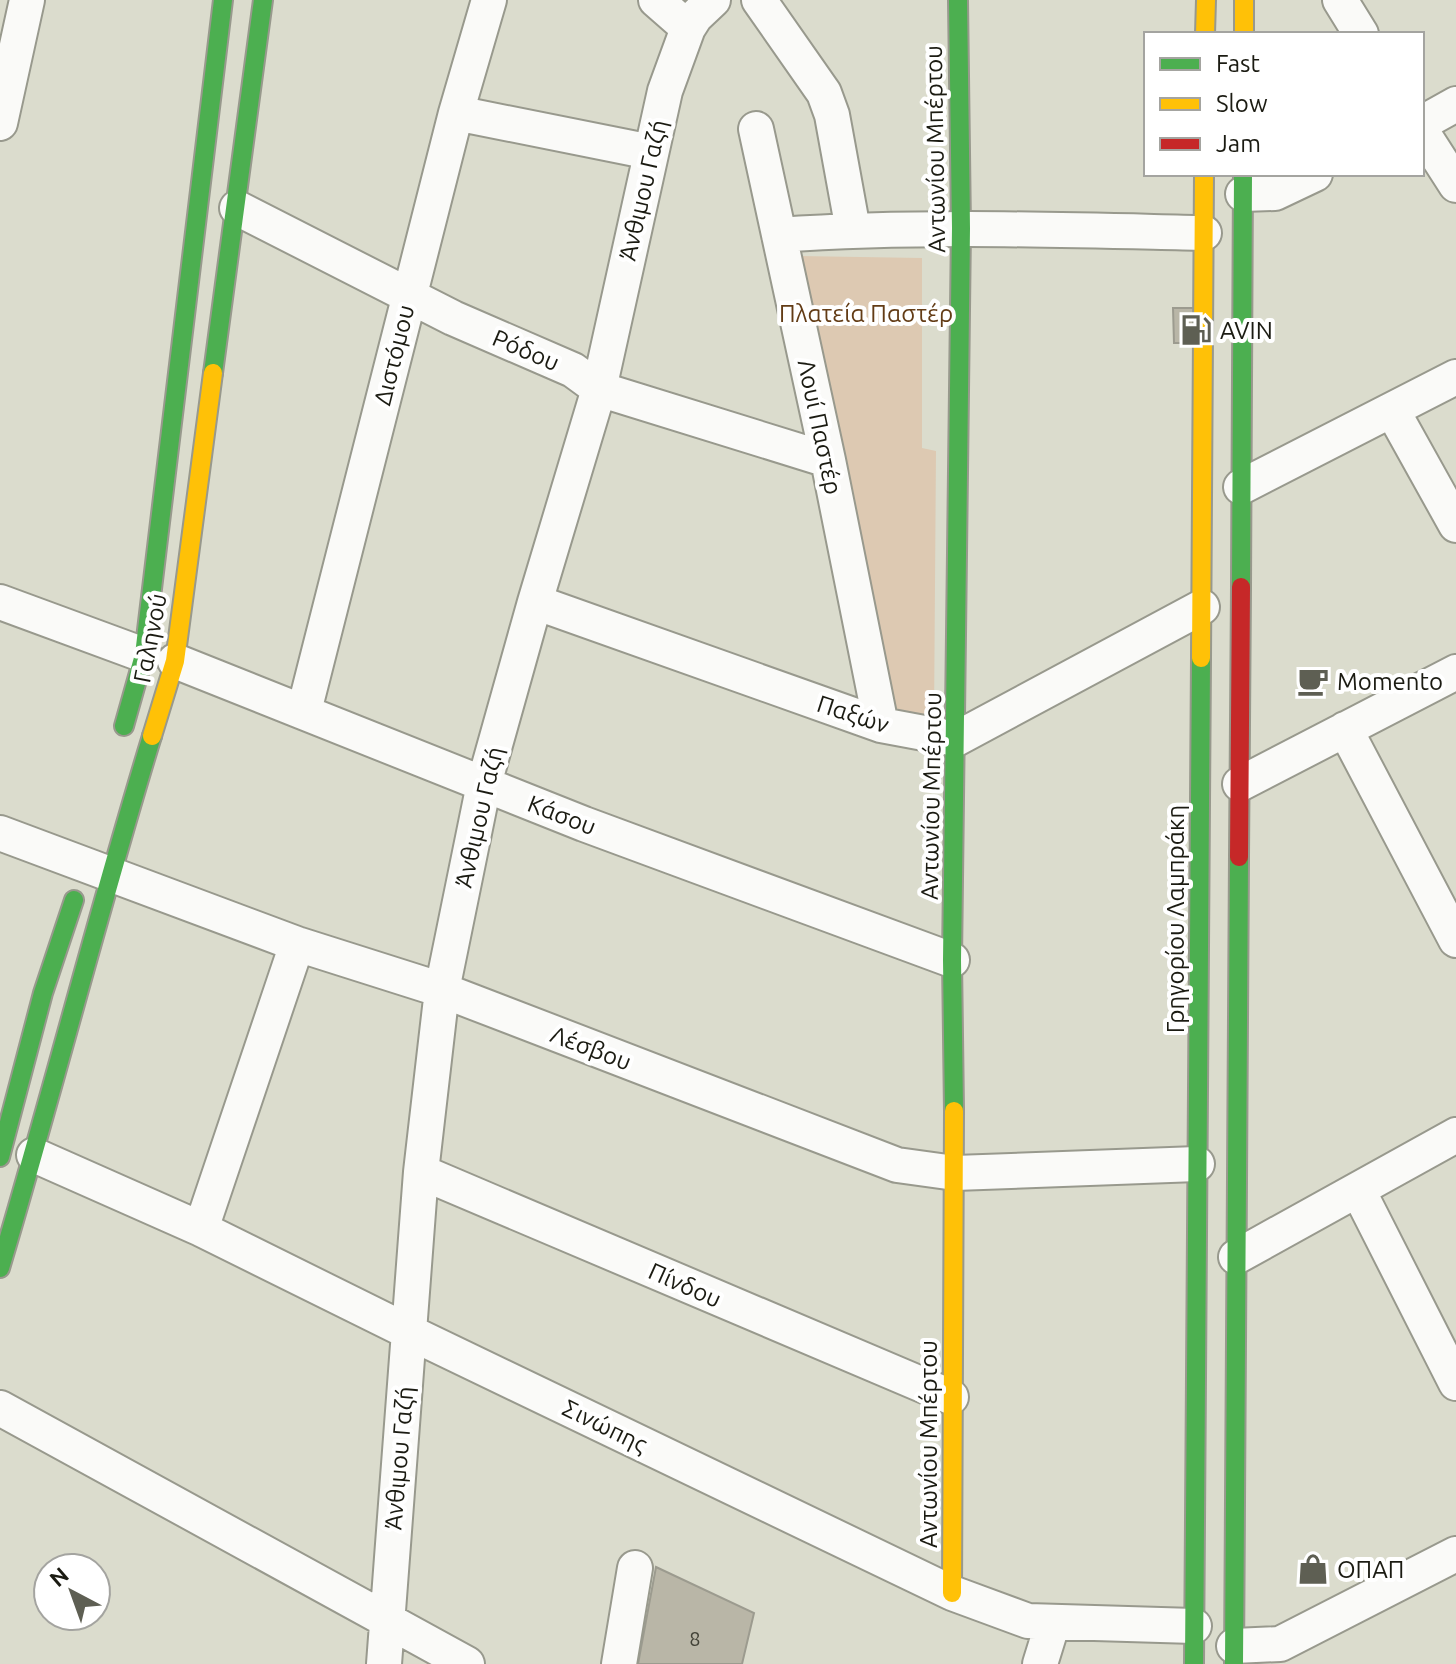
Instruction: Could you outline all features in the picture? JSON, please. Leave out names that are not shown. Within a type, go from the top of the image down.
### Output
[{"type":"street","points":[[0,123],[27,0]]},
{"type":"street","name":"Γαληνού","points":[[119,745],[159,658],[223,0]]},
{"type":"street","name":"Γαληνού","points":[[2,1140],[43,993],[95,862],[159,658],[237,208],[263,0]]},
{"type":"street","name":"Διστόμου","points":[[304,711],[456,113],[489,0]]},
{"type":"street","points":[[656,0],[688,28]]},
{"type":"street","name":"Άνθιμου Γαζή","points":[[384,1664],[421,1172],[442,990],[484,784],[599,389],[665,91],[688,28],[713,0]]},
{"type":"street","points":[[759,0],[824,93],[834,123],[853,230]]},
{"type":"street","name":"Αντωνίου Μπέρτου","points":[[952,1593],[955,1173],[952,960],[961,228],[958,0]]},
{"type":"street","points":[[1205,32],[1206,0]]},
{"type":"street","points":[[1244,0],[1244,32]]},
{"type":"street","points":[[1340,0],[1360,32]]},
{"type":"street","points":[[1424,122],[1456,104]]},
{"type":"street","points":[[456,113],[651,152]]},
{"type":"street","name":"Λουί Παστέρ","points":[[756,129],[828,460],[881,725]]},
{"type":"street","points":[[1424,135],[1456,185]]},
{"type":"street","name":"Γρηγορίου Λαμπράκη","points":[[1194,1664],[1204,176]]},
{"type":"street","points":[[1311,176],[1275,193],[1243,184],[1234,1655],[1280,1644],[1456,1554]]},
{"type":"street","name":"Ρόδου","points":[[237,208],[487,334],[573,370],[599,389],[828,460]]},
{"type":"street","points":[[779,235],[961,228],[1204,233]]},
{"type":"street","points":[[1241,487],[1456,377]]},
{"type":"street","points":[[1392,410],[1456,525]]},
{"type":"street","name":"Κάσου","points":[[0,602],[304,711],[584,824],[952,960]]},
{"type":"street","name":"Παξών","points":[[535,602],[881,725],[956,739]]},
{"type":"street","points":[[956,739],[1202,607]]},
{"type":"street","points":[[1240,784],[1456,672]]},
{"type":"street","points":[[1345,729],[1456,940]]},
{"type":"street","name":"Λέσβου","points":[[0,833],[95,862],[297,944],[442,990],[897,1165],[955,1173],[1197,1164]]},
{"type":"street","name":"Γαληνού","points":[[0,1268],[34,1155],[95,862]]},
{"type":"street","points":[[201,1229],[297,944]]},
{"type":"street","points":[[1236,1257],[1456,1135]]},
{"type":"street","name":"Σινώπης","points":[[34,1155],[201,1229],[952,1593],[1028,1621],[1194,1626]]},
{"type":"street","name":"Πίνδου","points":[[421,1172],[951,1397]]},
{"type":"street","points":[[1358,1190],[1456,1383]]},
{"type":"street","points":[[0,1408],[467,1664]]},
{"type":"street","points":[[619,1664],[635,1568]]},
{"type":"street","points":[[1040,1664],[1053,1622]]},
{"type":"green space","name":"Πλατεία Παστέρ","points":[[798,256],[922,258],[922,448],[936,451],[934,719],[888,715]]},
{"type":"building","points":[[1173,308],[1198,308],[1198,343],[1174,343]]},
{"type":"building","points":[[656,1567],[754,1613],[742,1664],[638,1664]]},
{"type":"traffic: fast","points":[[124,726],[144,655],[223,0]]},
{"type":"traffic: fast","points":[[213,373],[263,0]]},
{"type":"traffic: fast","points":[[954,1111],[952,960],[961,228],[958,0]]},
{"type":"traffic: fast","points":[[1241,587],[1243,176]]},
{"type":"traffic: fast","points":[[1194,1664],[1201,658]]},
{"type":"traffic: fast","points":[[0,1268],[152,736]]},
{"type":"traffic: fast","points":[[1234,1664],[1239,857]]},
{"type":"traffic: fast","points":[[0,1157],[43,993],[74,900]]},
{"type":"traffic: slow","points":[[1205,32],[1206,0]]},
{"type":"traffic: slow","points":[[1244,0],[1244,32]]},
{"type":"traffic: slow","points":[[1201,658],[1204,176]]},
{"type":"traffic: slow","points":[[152,736],[175,661],[213,373]]},
{"type":"traffic: slow","points":[[952,1593],[954,1111]]},
{"type":"traffic: jam","points":[[1239,857],[1241,587]]},
{"type":"place","name":"AVIN","points":[[1196,330]]},
{"type":"place","name":"Momento","points":[[1313,681]]},
{"type":"place","name":"ΟΠΑΠ","points":[[1313,1569]]}]
